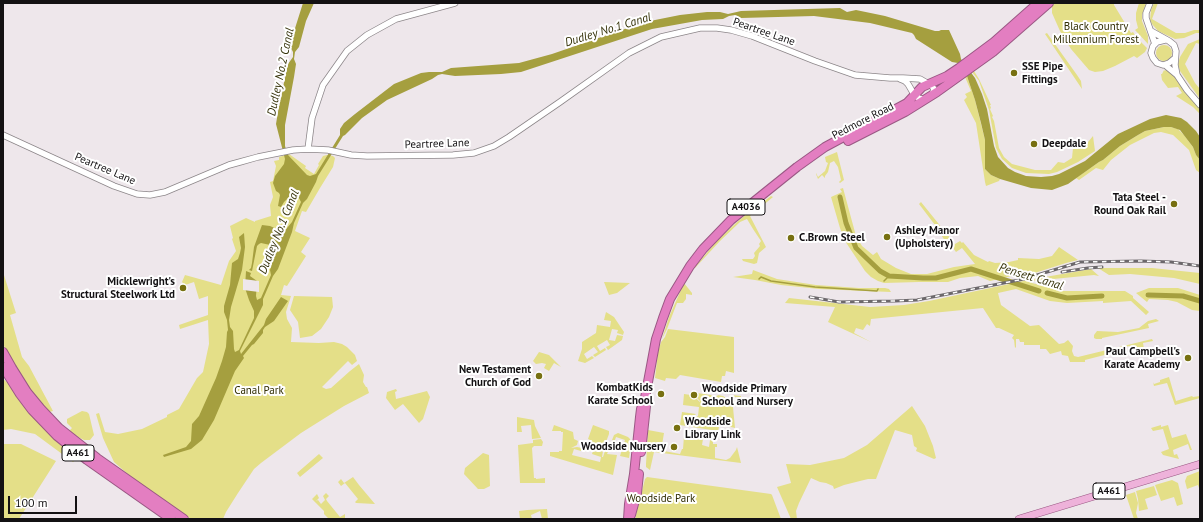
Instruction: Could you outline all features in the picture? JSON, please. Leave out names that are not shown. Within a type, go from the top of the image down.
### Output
[{"type":"highway","name":"A4036","points":[[924,100],[944,86],[970,64],[1038,3]]},
{"type":"highway","name":"A4036","points":[[970,64],[993,52],[1049,3]]},
{"type":"highway","name":"A4036","points":[[914,95],[928,83],[961,71]]},
{"type":"highway","name":"Pedmore Road","points":[[629,519],[629,504],[634,474],[641,409],[645,398],[651,362],[666,308],[690,266],[708,243],[731,220],[760,195],[825,147],[907,103],[914,95]]},
{"type":"highway","name":"Pedmore Road","points":[[811,158],[827,152],[873,129],[924,100]]},
{"type":"highway","name":"A461","points":[[3,352],[27,392],[59,428],[97,458],[184,519]]},
{"type":"highway","name":"A461","points":[[3,367],[32,410],[57,436],[84,458],[171,519]]},
{"type":"highway","name":"A4036","points":[[629,519],[635,506],[637,493],[646,408],[645,398]]},
{"type":"main road","name":"A461","points":[[1019,519],[1200,464]]},
{"type":"street","points":[[308,149],[312,118],[323,85],[347,51],[367,35],[396,19],[455,3]]},
{"type":"street","points":[[1150,3],[1146,13],[1146,18],[1155,44]]},
{"type":"street","name":"Peartree Lane","points":[[3,135],[114,186],[137,194],[150,195],[165,192],[234,164],[281,151],[308,149],[328,150],[338,153],[367,156],[453,155],[474,153],[494,146],[526,126],[629,53],[661,37],[700,28],[717,28],[745,34],[855,75],[898,79],[920,79],[928,83]]},
{"type":"street","points":[[1151,32],[1174,45],[1176,51],[1175,66],[1177,75]]},
{"type":"street","points":[[1165,40],[1155,44],[1152,50],[1153,58],[1157,63],[1166,65],[1177,75],[1200,105]]},
{"type":"street","points":[[1166,65],[1175,58]]},
{"type":"street","points":[[898,79],[905,81],[914,95],[924,100]]},
{"type":"street","points":[[928,83],[934,89],[932,95]]},
{"type":"green space","name":"Black Country Millennium Forest","points":[[1055,3],[1114,3],[1131,33],[1133,32],[1147,48],[1145,52],[1137,58],[1134,56],[1103,71],[1095,72],[1089,70],[1071,49],[1060,31],[1052,13],[1052,6]]},
{"type":"green space","points":[[1139,3],[1146,3],[1142,15],[1142,21],[1148,36],[1148,44],[1135,30],[1138,28],[1136,13]]},
{"type":"green space","points":[[1154,3],[1158,3],[1152,19],[1176,33],[1200,30],[1200,33],[1175,39],[1158,31],[1150,20],[1151,10]]},
{"type":"green space","points":[[1047,33],[1081,81],[1082,89],[1045,34]]},
{"type":"green space","points":[[1200,39],[1200,44],[1196,43],[1185,64],[1195,83],[1200,89],[1200,99],[1180,71],[1178,64],[1180,57],[1188,44]]},
{"type":"green space","points":[[1161,45],[1167,45],[1172,50],[1170,59],[1167,61],[1161,61],[1156,56],[1156,50]]},
{"type":"green space","points":[[1166,69],[1177,78],[1193,101],[1200,108],[1200,114],[1193,107],[1176,96],[1182,93],[1178,87],[1168,88],[1162,80],[1161,74]]},
{"type":"green space","points":[[974,71],[979,79],[991,105],[990,109],[993,116],[999,148],[1004,157],[1012,164],[1035,170],[1051,170],[1058,162],[1064,163],[1072,158],[1073,148],[1068,141],[1077,149],[1080,146],[1083,148],[1093,136],[1095,151],[1078,162],[1057,172],[1049,174],[1026,173],[1012,168],[1002,159],[996,148],[989,110],[979,81],[972,72]]},
{"type":"green space","points":[[967,76],[975,100],[985,140],[985,169],[991,175],[1000,179],[999,181],[986,186],[976,123],[964,100],[967,97],[965,94],[971,91],[965,77]]},
{"type":"green space","points":[[1164,127],[1178,129],[1184,135],[1200,160],[1200,173],[1196,170],[1189,150],[1173,135],[1161,132],[1154,133],[1130,145],[1111,160],[1103,170],[1096,168],[1079,180],[1076,178],[1103,160],[1120,146],[1138,135],[1145,131]]},
{"type":"green space","points":[[837,152],[844,180],[840,183],[839,182],[841,180],[838,167],[834,161],[830,163],[825,178],[822,175],[818,179],[816,173],[818,177],[825,171],[828,163],[826,162],[825,157]]},
{"type":"green space","name":"Canal Park","points":[[289,154],[306,166],[305,168],[314,174],[323,156],[333,156],[335,158],[333,167],[306,212],[302,211],[295,231],[310,238],[301,252],[306,256],[287,286],[284,285],[281,295],[291,296],[286,312],[287,319],[292,328],[291,342],[334,342],[347,347],[355,355],[357,361],[352,365],[348,361],[322,387],[326,389],[331,388],[359,364],[364,375],[363,382],[369,393],[344,406],[301,433],[254,469],[223,519],[191,519],[130,476],[114,462],[103,438],[96,414],[99,413],[105,432],[118,434],[142,429],[167,417],[167,415],[179,409],[197,378],[203,372],[209,344],[208,320],[180,329],[179,325],[208,315],[208,296],[199,299],[194,282],[185,285],[182,282],[185,275],[221,285],[229,261],[236,251],[230,226],[246,218],[255,222],[271,216],[270,205],[273,197],[270,182],[273,181],[276,166],[274,161],[279,160],[279,157]]},
{"type":"green space","points":[[843,188],[856,236],[862,246],[873,255],[877,252],[881,259],[896,268],[911,274],[927,274],[954,267],[975,264],[962,248],[956,252],[953,248],[951,249],[919,204],[921,202],[955,244],[960,241],[962,243],[963,242],[974,255],[988,262],[1009,262],[1018,260],[1018,258],[1039,259],[1052,256],[1059,247],[1078,260],[1019,278],[1012,276],[990,281],[978,276],[960,278],[948,282],[884,283],[871,277],[865,271],[845,241],[831,197],[842,192],[840,189]]},
{"type":"green space","points":[[771,196],[773,197],[750,216],[766,247],[759,253],[757,263],[754,264],[743,261],[742,259],[753,259],[755,256],[754,253],[760,246],[759,244],[761,241],[747,219],[740,222],[694,268],[717,241],[736,223],[762,201],[763,202]]},
{"type":"green space","points":[[1098,268],[1152,268],[1200,273],[1200,284],[1174,278],[1130,274],[1109,275]]},
{"type":"green space","points":[[1091,269],[1099,276],[1094,275],[1033,281],[1032,283],[1063,291],[1125,291],[1133,296],[1133,298],[1149,312],[1146,315],[1131,301],[1067,303],[1050,301],[1016,289],[998,293],[1001,305],[1030,326],[1039,325],[1059,344],[1068,340],[1073,346],[1072,351],[1074,356],[1078,357],[1152,339],[1153,341],[1143,343],[1144,349],[1137,352],[1136,349],[1130,351],[1129,346],[1115,350],[1116,352],[1085,360],[1085,362],[1070,362],[1068,356],[1062,355],[1061,351],[1050,354],[1046,349],[1040,349],[1040,345],[1024,345],[1024,342],[1020,342],[1019,339],[1016,339],[1015,348],[1014,340],[1012,338],[1014,335],[996,328],[983,308],[871,319],[870,326],[867,324],[863,330],[856,328],[854,333],[871,342],[828,322],[835,307],[785,303],[789,298],[870,307],[904,305]]},
{"type":"green space","points":[[753,270],[777,279],[816,285],[885,288],[889,289],[891,292],[819,289],[781,285],[733,277],[752,274]]},
{"type":"green space","points":[[3,272],[16,313],[10,315],[22,357],[29,366],[53,411],[49,412],[28,387],[3,344]]},
{"type":"green space","points":[[604,282],[630,283],[617,293],[609,295]]},
{"type":"green space","points":[[684,283],[692,295],[686,294],[686,299],[683,303],[677,303],[662,339],[669,317]]},
{"type":"green space","points":[[1149,288],[1178,288],[1200,295],[1200,311],[1192,310],[1177,302],[1168,300],[1149,299],[1147,302],[1136,293]]},
{"type":"green space","points":[[294,296],[332,297],[333,307],[329,317],[321,329],[312,336],[300,338],[298,322],[290,310]]},
{"type":"green space","points":[[606,312],[614,317],[624,332],[623,335],[617,333],[618,330],[612,329],[609,340],[615,341],[617,335],[623,336],[622,340],[608,350],[606,347],[610,345],[607,340],[597,346],[600,351],[605,348],[606,350],[595,357],[593,355],[598,352],[594,347],[584,354],[587,359],[592,356],[594,358],[585,363],[578,361],[582,349],[582,342],[596,333],[597,325],[610,327],[611,321],[604,320]]},
{"type":"green space","points":[[1156,319],[1159,321],[1148,324],[1149,328],[1102,339],[1094,338],[1097,331],[1118,332],[1139,328],[1148,321]]},
{"type":"green space","points":[[668,329],[734,337],[734,373],[726,371],[725,376],[722,376],[721,382],[680,375],[676,379],[666,378],[665,381],[655,378],[658,352],[661,342]]},
{"type":"green space","points":[[539,352],[549,355],[561,367],[554,363],[549,371],[544,368],[546,364],[536,364],[533,361]]},
{"type":"green space","points":[[1169,377],[1176,401],[1192,396],[1200,396],[1200,398],[1175,405],[1167,383],[1154,386],[1153,382],[1154,384]]},
{"type":"green space","points":[[3,379],[81,459],[80,460],[76,459],[73,462],[35,434],[11,429],[3,430]]},
{"type":"green space","points":[[396,389],[396,399],[427,391],[430,397],[423,419],[419,423],[403,404],[395,410],[386,398],[387,392]]},
{"type":"green space","points":[[691,392],[723,396],[726,398],[721,401],[723,402],[732,395],[741,396],[732,397],[735,428],[723,425],[720,426],[721,423],[719,425],[697,422],[698,424],[719,427],[718,431],[680,425],[682,412],[696,414],[688,421],[698,416],[699,407],[683,405],[684,394],[691,394],[700,402]]},
{"type":"green space","points":[[912,406],[925,426],[936,458],[934,459],[916,451],[917,448],[914,446],[912,435],[895,430],[876,479],[868,479],[834,489],[833,486],[811,478],[796,511],[797,519],[791,519],[777,487],[791,483],[786,464],[810,465],[844,458],[867,445]]},
{"type":"green space","points":[[82,411],[89,414],[94,435],[90,440],[84,440],[69,431],[72,428],[67,423],[67,419]]},
{"type":"green space","points":[[517,417],[534,420],[535,426],[541,438],[532,439],[531,425],[521,426],[522,432],[517,432]]},
{"type":"green space","points":[[554,425],[573,432],[574,439],[578,441],[577,445],[571,448],[582,448],[581,451],[574,449],[572,455],[600,462],[601,457],[592,454],[593,451],[603,451],[603,457],[605,451],[611,445],[607,454],[617,455],[613,475],[550,456],[550,452],[562,451],[563,432],[552,431]]},
{"type":"green space","points":[[593,425],[609,431],[606,442],[601,447],[594,446],[592,441],[588,439]]},
{"type":"green space","points":[[1161,425],[1161,427],[1168,425],[1172,438],[1186,434],[1192,450],[1190,450],[1188,444],[1173,450],[1174,455],[1177,454],[1179,459],[1163,455],[1161,452],[1169,449],[1163,429],[1153,431],[1151,428]]},
{"type":"green space","points":[[648,430],[664,433],[662,445],[664,451],[680,454],[683,449],[684,436],[703,439],[702,445],[709,447],[710,440],[712,441],[713,439],[713,444],[717,444],[717,447],[715,447],[715,458],[726,460],[730,458],[737,447],[741,463],[654,452],[650,470],[646,467]]},
{"type":"green space","points":[[618,433],[630,439],[631,443],[629,458],[620,456],[625,440],[616,437],[614,443],[612,440],[614,435]]},
{"type":"green space","points":[[541,439],[543,442],[542,446],[534,446],[532,448],[534,478],[545,478],[545,483],[520,483],[518,445],[533,443],[533,440]]},
{"type":"green space","points":[[3,444],[21,444],[56,461],[19,519],[3,519]]},
{"type":"green space","points":[[483,453],[489,455],[490,486],[484,489],[478,489],[464,474],[465,468]]},
{"type":"green space","points":[[319,454],[323,458],[300,477],[297,473]]},
{"type":"green space","points":[[1200,471],[1200,491],[1198,485],[1187,489],[1185,481],[1187,476]]},
{"type":"green space","points":[[353,477],[375,504],[356,503],[355,502],[358,499],[345,483],[341,486],[338,482],[341,479],[344,483]]},
{"type":"green space","name":"Woodside Park","points":[[647,477],[771,494],[781,519],[635,519],[645,479]]},
{"type":"green space","points":[[1172,480],[1178,483],[1183,504],[1177,506],[1174,497],[1161,501],[1155,485]]},
{"type":"green space","points":[[1154,486],[1157,495],[1145,499],[1148,509],[1139,511],[1136,491]]},
{"type":"green space","points":[[1135,492],[1138,503],[1136,513],[1138,519],[1134,519],[1126,495]]},
{"type":"green space","points":[[326,493],[329,496],[326,499],[327,501],[340,517],[345,514],[345,519],[329,519],[324,514],[324,511],[312,499],[317,494],[319,498],[316,501],[318,500],[321,504],[325,500],[323,496]]},
{"type":"green space","points":[[547,509],[548,519],[542,519],[540,511],[531,515],[532,519],[520,519],[519,511]]},
{"type":"shaded area","points":[[303,3],[314,3],[306,21],[299,47],[295,52],[294,59],[296,64],[285,125],[285,146],[288,155],[307,175],[310,176],[316,174],[340,135],[340,129],[344,123],[394,84],[421,73],[442,72],[451,68],[519,63],[552,54],[645,22],[680,15],[707,12],[720,12],[728,14],[741,11],[840,8],[847,12],[856,10],[885,16],[935,31],[949,30],[961,59],[975,78],[982,94],[998,157],[1008,168],[1015,172],[1026,176],[1041,177],[1059,174],[1085,161],[1118,134],[1150,119],[1166,115],[1181,118],[1196,131],[1200,137],[1200,160],[1193,147],[1180,130],[1171,127],[1164,127],[1145,131],[1120,146],[1103,160],[1068,184],[1052,190],[1031,188],[1000,179],[991,175],[985,169],[985,140],[981,123],[967,76],[958,63],[952,62],[916,39],[912,33],[870,23],[814,16],[741,18],[735,15],[723,19],[702,20],[652,29],[521,72],[455,76],[442,74],[438,75],[387,100],[362,118],[343,136],[318,176],[307,199],[303,203],[294,223],[278,269],[273,276],[263,299],[263,305],[240,351],[241,354],[264,325],[266,319],[281,297],[288,301],[274,321],[265,327],[263,333],[243,356],[244,358],[235,371],[214,420],[202,440],[191,449],[164,457],[163,455],[186,447],[191,441],[192,424],[199,416],[222,361],[226,347],[228,330],[224,306],[230,285],[232,263],[238,259],[240,253],[241,248],[239,237],[244,233],[245,247],[242,270],[231,307],[229,320],[230,327],[233,331],[235,352],[239,350],[254,318],[254,311],[245,288],[246,271],[251,273],[250,276],[257,281],[257,300],[261,298],[271,275],[270,270],[276,248],[275,246],[261,243],[259,244],[257,246],[252,271],[249,270],[251,268],[254,247],[262,225],[270,226],[279,230],[278,236],[280,239],[292,222],[301,202],[295,194],[290,196],[281,207],[278,206],[280,195],[276,191],[273,183],[275,176],[284,164],[285,159],[276,124],[288,64],[293,57],[291,41]]},
{"type":"pier","points":[[243,279],[259,281],[259,292],[243,290]]},
{"type":"waterway","points":[[840,197],[846,223],[856,248],[880,271],[889,276],[936,278],[971,269],[1039,291]]},
{"type":"waterway","points":[[884,281],[889,276]]},
{"type":"waterway","points":[[759,279],[761,277],[771,281],[815,287],[877,291],[878,289]]},
{"type":"waterway","name":"Pensett Canal","points":[[1047,293],[1067,298],[1102,296]]},
{"type":"waterway","name":"Pensett Canal","points":[[1148,295],[1183,296],[1200,301]]},
{"type":"railway","points":[[810,297],[839,302],[917,300],[1024,279],[1080,262],[1141,261],[1171,262],[1200,266]]},
{"type":"railway","points":[[1062,272],[1102,267]]},
{"type":"place","name":"SSE Pipe Fittings","points":[[1014,73]]},
{"type":"place","name":"Deepdale","points":[[1034,144]]},
{"type":"place","name":"Tata Steel - Round Oak Rail","points":[[1174,204]]},
{"type":"place","name":"Ashley Manor (Upholstery)","points":[[887,237]]},
{"type":"place","name":"C.Brown Steel","points":[[791,238]]},
{"type":"place","name":"Micklewright's Structural Steelwork Ltd","points":[[183,288]]},
{"type":"place","name":"Paul Campbell's Karate Academy","points":[[1188,358]]},
{"type":"place","name":"New Testament Church of God","points":[[539,376]]},
{"type":"place","name":"KombatKids Karate School","points":[[661,394]]},
{"type":"place","name":"Woodside Primary School and Nursery","points":[[694,395]]},
{"type":"place","name":"Woodside Library Link","points":[[677,428]]},
{"type":"place","name":"Woodside Nursery","points":[[674,447]]},
{"type":"water label","name":"Dudley No.1 Canal","points":[[608,30]]},
{"type":"water label","name":"Dudley No.2 Canal","points":[[281,72]]},
{"type":"water label","name":"Dudley No.1 Canal","points":[[279,232]]}]
